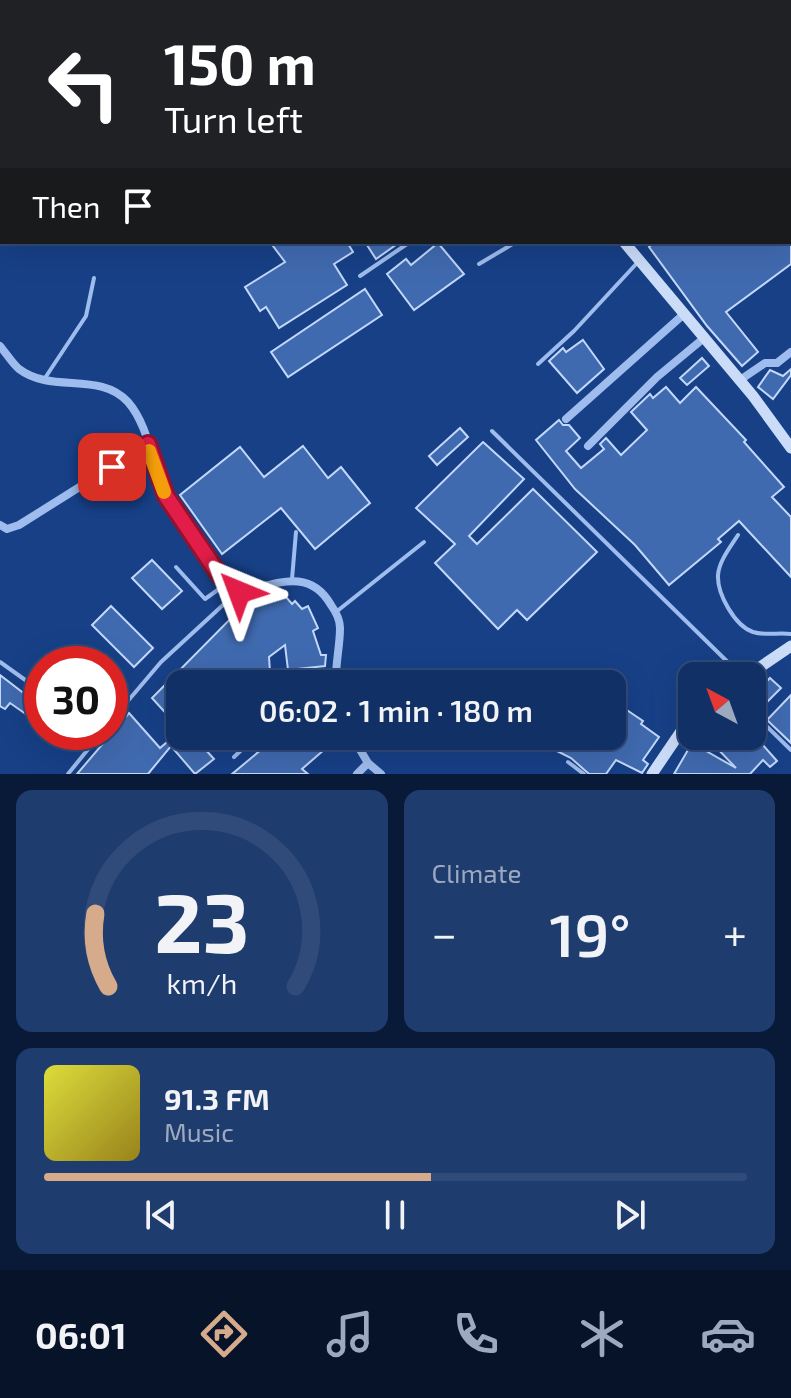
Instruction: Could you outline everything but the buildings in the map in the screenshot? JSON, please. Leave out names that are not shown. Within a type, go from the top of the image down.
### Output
[{"type":"main road","points":[[625,244],[740,380],[791,448]]},
{"type":"main road","points":[[766,662],[791,646]]},
{"type":"main road","points":[[658,772],[678,738]]},
{"type":"street","points":[[566,419],[684,314]]},
{"type":"street","points":[[588,446],[657,377],[704,338]]},
{"type":"street","points":[[0,346],[18,368],[44,380],[104,386],[117,392],[139,419],[166,496],[226,584],[236,593],[291,582],[317,586],[336,612],[341,625],[337,670]]},
{"type":"street","points":[[740,380],[765,363],[777,363],[791,352]]},
{"type":"street","points":[[0,525],[7,529],[19,525],[148,444]]},
{"type":"street","points":[[360,750],[368,763],[381,774]]},
{"type":"street","points":[[357,774],[368,763]]},
{"type":"lane","points":[[360,276],[407,244]]},
{"type":"lane","points":[[479,264],[513,244]]},
{"type":"lane","points":[[538,364],[574,331],[638,262]]},
{"type":"lane","points":[[44,380],[86,316],[94,278]]},
{"type":"lane","points":[[492,431],[730,662]]},
{"type":"lane","points":[[291,582],[296,532]]},
{"type":"lane","points":[[738,535],[725,554],[718,575],[724,599],[737,621],[750,631],[791,634]]},
{"type":"lane","points":[[336,612],[424,542]]},
{"type":"lane","points":[[176,567],[205,599],[226,584]]},
{"type":"lane","points":[[128,701],[161,662],[236,593]]},
{"type":"lane","points":[[0,662],[24,679]]},
{"type":"lane","points":[[766,726],[791,750]]},
{"type":"lane","points":[[68,774],[89,750]]},
{"type":"lane","points":[[234,757],[241,750]]},
{"type":"lane","points":[[568,762],[584,774]]},
{"type":"slow traffic","points":[[149,451],[164,492]]},
{"type":"route","points":[[112,467],[148,444],[166,496],[226,584],[236,593],[239,592]]}]
